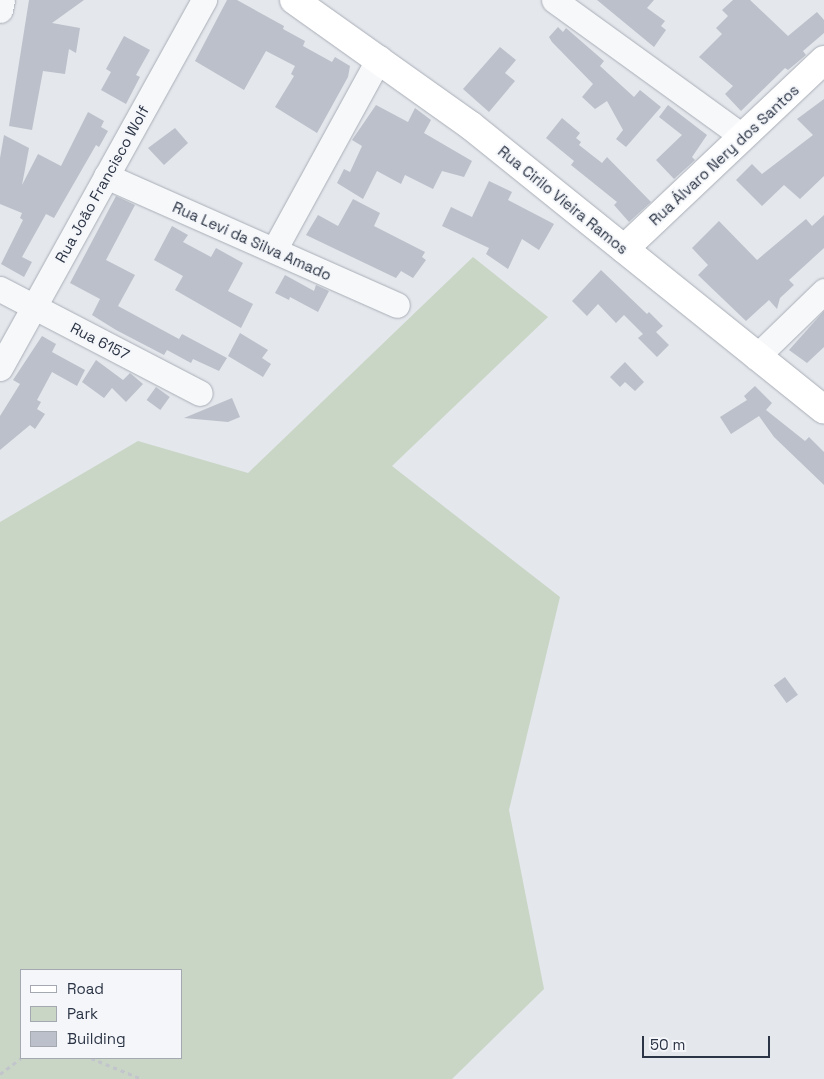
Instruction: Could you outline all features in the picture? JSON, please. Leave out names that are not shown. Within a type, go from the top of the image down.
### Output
[{"type":"main road","name":"Rua Cirilo Vieira Ramos","points":[[294,0],[379,58],[470,125],[824,410]]},
{"type":"main road","name":"Rua Álvaro Nery dos Santos","points":[[624,249],[824,60]]},
{"type":"street","points":[[0,10],[2,0]]},
{"type":"street","name":"Rua João Francisco Wolf","points":[[0,368],[204,0]]},
{"type":"street","points":[[554,0],[742,137]]},
{"type":"street","points":[[274,250],[379,58]]},
{"type":"street","name":"Rua Levi da Silva Amado","points":[[106,176],[397,305]]},
{"type":"street","name":"Rua 6157","points":[[0,289],[200,393]]},
{"type":"street","points":[[756,357],[824,291]]},
{"type":"path","points":[[0,1074],[20,1059]]},
{"type":"path","points":[[93,1059],[142,1079]]},
{"type":"green space","points":[[473,257],[548,317],[392,466],[560,597],[509,810],[544,989],[452,1079],[0,1079],[0,522],[138,441],[248,473]]},
{"type":"building","points":[[29,0],[84,0],[52,23],[80,28],[76,53],[69,49],[65,74],[43,71],[32,130],[9,126]]},
{"type":"building","points":[[227,0],[237,0],[284,26],[283,29],[305,41],[303,46],[332,62],[335,57],[350,66],[348,77],[317,133],[275,107],[294,76],[291,74],[295,66],[266,51],[244,90],[195,61]]},
{"type":"building","points":[[597,0],[654,0],[647,8],[665,21],[661,26],[666,30],[654,47]]},
{"type":"building","points":[[733,0],[750,0],[788,36],[817,12],[824,20],[824,33],[803,51],[806,55],[788,70],[785,68],[741,111],[725,94],[733,86],[699,57],[722,34],[716,28],[728,16],[722,10]]},
{"type":"building","points":[[558,27],[563,32],[566,28],[604,61],[600,66],[634,97],[640,90],[661,107],[626,147],[616,139],[623,130],[607,101],[595,109],[582,97],[593,84],[552,42],[549,37]]},
{"type":"building","points":[[124,36],[150,50],[136,75],[140,77],[126,104],[101,90],[111,72],[106,69]]},
{"type":"building","points":[[500,47],[516,60],[505,73],[515,81],[489,112],[463,89]]},
{"type":"building","points":[[824,99],[824,176],[800,199],[784,185],[762,206],[736,180],[752,164],[762,174],[813,135],[797,119]]},
{"type":"building","points":[[376,105],[408,122],[415,108],[431,120],[424,133],[472,161],[464,177],[442,171],[433,189],[405,175],[401,184],[377,171],[363,199],[337,183],[344,169],[350,172],[362,146],[352,140]]},
{"type":"building","points":[[668,105],[707,135],[692,157],[695,160],[674,179],[656,160],[682,135],[659,117]]},
{"type":"building","points":[[88,112],[104,121],[101,127],[108,131],[99,147],[96,145],[54,218],[46,214],[22,257],[32,262],[24,277],[1,264],[23,220],[20,218],[22,213],[0,204],[0,158],[4,135],[29,148],[22,185],[38,154],[61,166]]},
{"type":"building","points":[[562,118],[580,133],[576,138],[581,142],[579,145],[602,163],[607,157],[651,202],[629,222],[614,205],[617,202],[571,165],[574,161],[546,138]]},
{"type":"building","points":[[175,128],[188,143],[164,165],[148,148]]},
{"type":"building","points":[[489,181],[512,192],[508,200],[554,224],[539,250],[522,239],[508,269],[486,254],[489,248],[442,226],[451,207],[472,217]]},
{"type":"building","points":[[116,196],[135,205],[106,260],[135,275],[118,306],[179,339],[182,334],[227,358],[219,371],[193,359],[191,363],[167,350],[164,355],[116,330],[92,315],[100,299],[70,283]]},
{"type":"building","points":[[353,199],[380,213],[374,226],[425,252],[422,257],[426,260],[413,278],[401,271],[396,278],[306,235],[318,215],[338,226]]},
{"type":"building","points":[[824,215],[824,248],[789,280],[794,285],[780,298],[777,309],[769,300],[746,321],[698,275],[708,265],[692,248],[719,221],[757,260],[806,219],[812,226]]},
{"type":"building","points":[[172,226],[188,235],[183,242],[211,257],[216,248],[243,263],[228,291],[253,304],[241,328],[175,290],[183,276],[154,260]]},
{"type":"building","points":[[601,270],[647,314],[649,312],[663,326],[656,332],[669,345],[657,357],[638,338],[643,334],[624,315],[616,323],[598,304],[587,316],[572,301]]},
{"type":"building","points":[[285,275],[314,291],[316,285],[329,291],[318,312],[290,297],[289,300],[275,293]]},
{"type":"building","points":[[824,311],[824,347],[807,363],[789,350]]},
{"type":"building","points":[[240,333],[268,350],[262,358],[271,364],[263,377],[228,356]]},
{"type":"building","points":[[42,336],[56,344],[52,352],[85,370],[77,386],[52,372],[37,400],[41,402],[37,409],[45,414],[35,429],[30,425],[0,450],[0,416],[20,384],[13,380]]},
{"type":"building","points":[[96,360],[123,380],[130,373],[143,384],[126,402],[112,388],[104,398],[82,382]]},
{"type":"building","points":[[625,362],[644,382],[635,391],[625,382],[620,387],[610,377]]},
{"type":"building","points":[[755,386],[772,403],[766,410],[805,441],[809,437],[824,452],[824,485],[774,437],[759,416],[731,434],[720,417],[747,400],[744,396]]},
{"type":"building","points":[[156,387],[170,397],[160,410],[147,400]]},
{"type":"building","points":[[232,398],[240,417],[228,422],[184,418]]},
{"type":"building","points":[[785,677],[798,695],[787,703],[774,685]]}]
